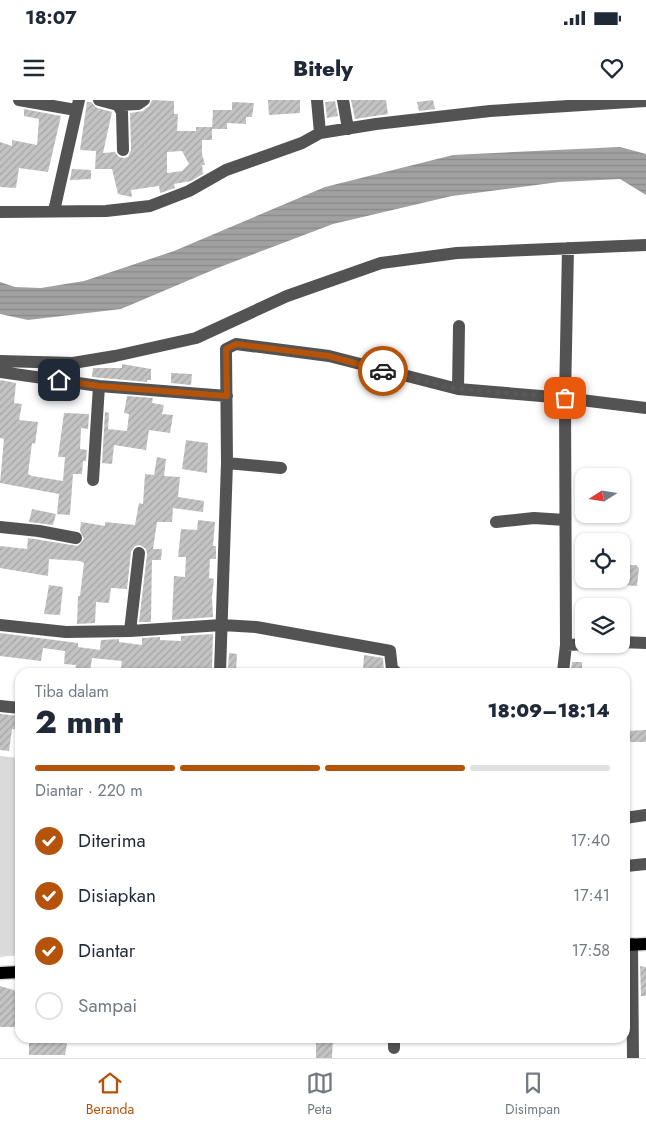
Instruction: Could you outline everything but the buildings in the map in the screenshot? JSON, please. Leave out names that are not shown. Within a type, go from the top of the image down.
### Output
[{"type":"main road","points":[[630,944],[646,944]]},
{"type":"main road","points":[[0,973],[15,972]]},
{"type":"street","points":[[19,100],[77,105],[54,211]]},
{"type":"street","points":[[99,100],[118,105],[138,104],[144,100]]},
{"type":"street","points":[[317,100],[320,133]]},
{"type":"street","points":[[343,100],[348,129]]},
{"type":"street","points":[[0,212],[106,211],[150,206],[189,191],[226,170],[302,143],[320,133],[490,106],[646,101]]},
{"type":"street","points":[[118,105],[122,112],[123,150]]},
{"type":"street","points":[[0,361],[73,363],[115,356],[196,338],[287,296],[381,264],[457,254],[646,245]]},
{"type":"street","points":[[563,668],[566,645],[565,398],[568,248]]},
{"type":"street","points":[[458,389],[459,326]]},
{"type":"street","points":[[220,668],[227,463],[226,349],[236,344],[329,356],[458,389],[565,398],[646,408]]},
{"type":"street","points":[[0,372],[99,386],[227,396]]},
{"type":"street","points":[[93,480],[99,386]]},
{"type":"street","points":[[227,463],[281,468]]},
{"type":"street","points":[[496,522],[534,518],[565,520]]},
{"type":"street","points":[[0,527],[38,530],[76,538]]},
{"type":"street","points":[[130,631],[139,553]]},
{"type":"street","points":[[0,625],[66,632],[130,631],[222,625],[256,627],[390,651],[392,668]]},
{"type":"street","points":[[630,642],[646,643]]},
{"type":"street","points":[[566,645],[575,645]]},
{"type":"street","points":[[0,706],[15,708]]},
{"type":"street","points":[[630,817],[646,815]]},
{"type":"street","points":[[630,866],[646,864]]},
{"type":"street","points":[[630,972],[633,1058]]},
{"type":"shaded area","points":[[620,147],[646,154],[646,195],[620,179],[559,182],[452,196],[333,224],[220,267],[121,309],[28,320],[0,314],[0,282],[15,287],[41,288],[84,281],[174,251],[325,187],[453,155]]},
{"type":"shaded area","points":[[0,756],[15,758],[15,956],[0,957]]},
{"type":"way so far","points":[[383,371],[458,389],[565,398]]},
{"type":"route","points":[[59,380],[99,386],[227,396],[226,349],[236,344],[329,356],[383,371]]}]
